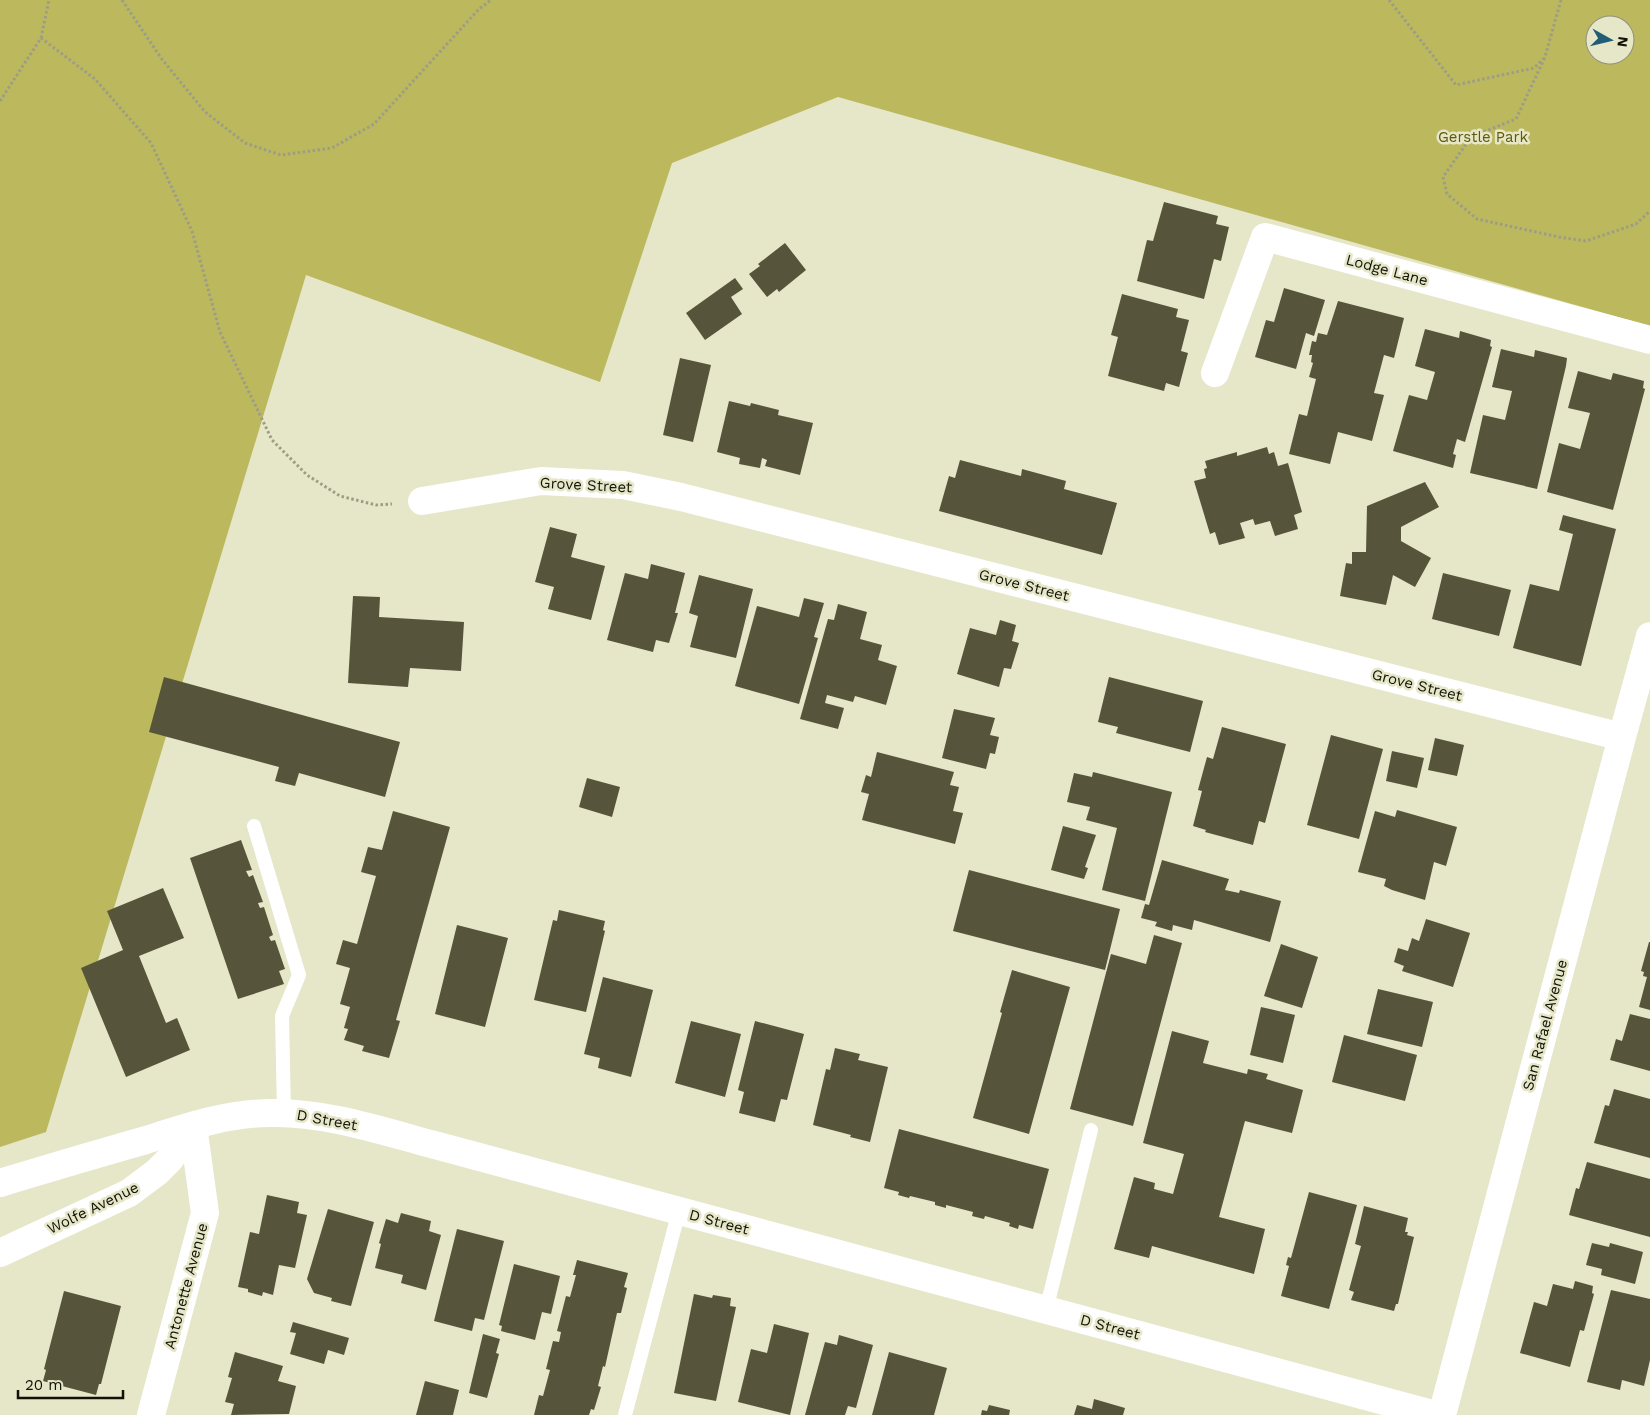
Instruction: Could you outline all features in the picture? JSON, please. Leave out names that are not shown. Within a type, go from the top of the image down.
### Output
[{"type":"street","name":"Lodge Lane","points":[[1215,374],[1265,237],[1650,340]]},
{"type":"street","name":"Grove Street","points":[[422,502],[541,481],[623,485],[690,499],[1622,737]]},
{"type":"street","name":"San Rafael Avenue","points":[[1442,1415],[1650,636]]},
{"type":"street","name":"D Street","points":[[0,1183],[193,1126],[245,1114],[284,1113],[336,1120],[380,1130],[1436,1415]]},
{"type":"street","name":"Wolfe Avenue","points":[[0,1253],[129,1194],[170,1159],[193,1126]]},
{"type":"street","name":"Antonette Avenue","points":[[152,1415],[205,1213],[193,1126]]},
{"type":"lane","points":[[254,826],[299,975],[282,1016],[284,1113]]},
{"type":"lane","points":[[1046,1310],[1092,1130]]},
{"type":"lane","points":[[625,1415],[679,1211]]},
{"type":"path","points":[[0,101],[41,38],[49,0]]},
{"type":"path","points":[[122,0],[161,58],[205,112],[245,143],[280,155],[332,148],[374,124],[479,9],[491,0]]},
{"type":"path","points":[[1389,0],[1456,86],[1534,68],[1545,56]]},
{"type":"path","points":[[1561,0],[1545,56],[1516,120],[1471,137],[1443,177],[1447,194],[1477,219],[1586,241],[1636,224],[1650,211]]},
{"type":"path","points":[[41,38],[95,79],[151,143],[192,231],[220,332],[272,440],[307,476],[340,496],[376,505],[422,502]]},
{"type":"green space","name":"Gerstle Park","points":[[0,0],[1650,0],[1650,326],[838,97],[672,163],[600,382],[306,275],[46,1132],[0,1147]]},
{"type":"building","points":[[1164,202],[1218,216],[1216,224],[1229,227],[1221,261],[1214,259],[1204,299],[1137,281],[1147,240],[1153,241]]},
{"type":"building","points":[[785,243],[806,270],[779,292],[777,289],[767,297],[749,274],[760,266],[758,264]]},
{"type":"building","points":[[735,278],[743,289],[731,297],[742,314],[705,340],[686,313]]},
{"type":"building","points":[[1284,288],[1325,300],[1314,336],[1306,333],[1296,369],[1255,357],[1266,320],[1274,322]]},
{"type":"building","points":[[1122,294],[1178,309],[1176,317],[1189,320],[1181,351],[1188,353],[1179,387],[1166,383],[1164,391],[1108,376],[1118,337],[1111,335]]},
{"type":"building","points":[[1338,301],[1404,318],[1394,358],[1384,355],[1374,393],[1384,395],[1372,441],[1338,432],[1330,464],[1289,454],[1299,414],[1307,416],[1316,379],[1309,377],[1313,363],[1311,362],[1312,355],[1309,355],[1312,341],[1316,342],[1318,333],[1327,335]]},
{"type":"building","points":[[1425,329],[1459,338],[1460,331],[1491,340],[1490,346],[1492,347],[1465,442],[1457,439],[1453,454],[1456,455],[1453,468],[1393,451],[1409,395],[1427,400],[1435,372],[1415,366]]},
{"type":"building","points":[[1501,349],[1534,357],[1535,350],[1567,358],[1537,489],[1470,473],[1483,415],[1505,420],[1512,391],[1492,387]]},
{"type":"building","points":[[680,358],[711,365],[693,442],[663,435]]},
{"type":"building","points":[[1578,371],[1611,380],[1613,373],[1644,381],[1643,388],[1645,389],[1613,510],[1547,492],[1559,443],[1580,449],[1590,413],[1568,408]]},
{"type":"building","points":[[729,401],[750,406],[751,403],[779,410],[778,415],[813,423],[800,475],[765,466],[767,460],[762,458],[760,468],[739,464],[740,458],[717,452]]},
{"type":"building","points":[[1267,447],[1269,454],[1274,452],[1278,466],[1288,463],[1302,512],[1294,515],[1298,529],[1275,536],[1270,521],[1255,525],[1253,519],[1240,523],[1245,538],[1219,545],[1215,532],[1210,534],[1194,481],[1206,478],[1204,469],[1207,468],[1205,461],[1237,452],[1237,456]]},
{"type":"building","points":[[960,460],[1021,476],[1022,469],[1066,481],[1064,489],[1117,503],[1102,555],[939,511],[949,476],[955,478]]},
{"type":"building","points":[[1425,482],[1439,507],[1401,527],[1401,541],[1431,558],[1415,587],[1393,575],[1386,605],[1340,596],[1346,563],[1352,564],[1352,552],[1366,552],[1367,506]]},
{"type":"building","points":[[1563,515],[1616,529],[1581,666],[1513,648],[1530,584],[1559,591],[1573,534],[1559,530]]},
{"type":"building","points":[[550,527],[577,534],[571,557],[605,566],[591,620],[548,609],[554,587],[535,582]]},
{"type":"building","points":[[651,564],[685,573],[675,613],[678,613],[669,643],[656,640],[653,652],[607,640],[625,573],[648,579]]},
{"type":"building","points":[[1443,573],[1511,590],[1499,636],[1432,619]]},
{"type":"building","points":[[699,575],[753,589],[736,658],[690,647],[698,616],[689,613]]},
{"type":"building","points":[[353,596],[380,597],[379,617],[464,622],[461,671],[410,668],[408,687],[348,683]]},
{"type":"building","points":[[804,598],[824,603],[814,637],[818,638],[799,704],[735,686],[757,606],[799,617]]},
{"type":"building","points":[[838,604],[867,612],[860,639],[882,645],[878,660],[897,666],[886,705],[855,696],[853,702],[827,695],[825,703],[844,708],[838,729],[800,719],[828,619],[834,620]]},
{"type":"building","points":[[1000,620],[1016,625],[1012,641],[1019,643],[1011,669],[1004,668],[999,687],[957,674],[970,628],[996,635]]},
{"type":"building","points":[[164,677],[400,742],[385,797],[299,773],[295,786],[275,781],[279,767],[149,732]]},
{"type":"building","points":[[1109,677],[1203,701],[1190,752],[1116,733],[1118,727],[1098,722]]},
{"type":"building","points":[[954,709],[995,718],[990,735],[999,737],[995,754],[990,753],[986,769],[942,758]]},
{"type":"building","points":[[1222,727],[1286,744],[1265,823],[1259,821],[1253,845],[1205,832],[1206,830],[1193,826],[1202,791],[1198,790],[1207,757],[1213,759]]},
{"type":"building","points":[[1331,735],[1383,749],[1359,839],[1307,825]]},
{"type":"building","points":[[1435,738],[1464,745],[1457,776],[1428,770]]},
{"type":"building","points":[[1392,751],[1424,758],[1417,788],[1386,781]]},
{"type":"building","points":[[877,752],[954,772],[950,785],[959,787],[953,811],[963,813],[955,844],[862,820],[869,794],[861,792],[866,775],[871,777]]},
{"type":"building","points":[[1093,772],[1172,792],[1145,901],[1102,890],[1117,828],[1086,820],[1090,807],[1067,802],[1074,773],[1092,777]]},
{"type":"building","points":[[587,778],[620,787],[612,817],[579,807]]},
{"type":"building","points":[[1397,810],[1457,827],[1446,866],[1434,862],[1425,900],[1384,886],[1386,879],[1358,872],[1375,811],[1395,817]]},
{"type":"building","points":[[393,811],[450,827],[396,1020],[400,1021],[389,1058],[362,1051],[364,1046],[344,1040],[348,1029],[344,1028],[350,1007],[340,1004],[350,968],[336,964],[343,940],[357,944],[376,876],[361,872],[368,847],[382,850]]},
{"type":"building","points":[[1063,826],[1096,835],[1085,867],[1088,868],[1084,879],[1051,870]]},
{"type":"building","points":[[241,840],[252,870],[246,871],[249,877],[253,875],[263,902],[258,903],[260,908],[264,907],[273,935],[269,937],[271,941],[275,940],[285,969],[279,971],[284,984],[238,999],[190,858]]},
{"type":"building","points":[[1162,860],[1229,879],[1225,890],[1239,893],[1240,890],[1281,901],[1270,942],[1194,920],[1192,930],[1173,925],[1172,931],[1155,926],[1157,922],[1141,918],[1145,904],[1149,905]]},
{"type":"building","points":[[969,870],[1120,909],[1105,970],[953,931]]},
{"type":"building","points":[[163,888],[184,938],[139,956],[166,1023],[177,1018],[190,1050],[126,1077],[81,968],[123,950],[107,911]]},
{"type":"building","points":[[559,910],[605,921],[603,930],[605,931],[586,1012],[534,1000],[553,920],[557,921]]},
{"type":"building","points":[[1426,919],[1470,933],[1453,987],[1402,971],[1404,966],[1394,962],[1398,948],[1408,951],[1412,938],[1419,941]]},
{"type":"building","points":[[457,925],[508,938],[485,1027],[435,1014]]},
{"type":"building","points":[[1154,935],[1182,943],[1133,1126],[1070,1109],[1111,954],[1146,964]]},
{"type":"building","points":[[1649,942],[1650,1010],[1639,1007],[1647,977],[1643,976],[1644,972],[1641,971]]},
{"type":"building","points":[[1281,944],[1318,957],[1302,1008],[1264,996]]},
{"type":"building","points":[[1012,970],[1070,987],[1029,1134],[973,1118]]},
{"type":"building","points":[[603,977],[653,990],[631,1077],[598,1068],[600,1058],[584,1054]]},
{"type":"building","points":[[1378,989],[1433,1002],[1422,1047],[1367,1034]]},
{"type":"building","points":[[1261,1007],[1295,1015],[1283,1063],[1250,1055]]},
{"type":"building","points":[[1630,1014],[1650,1019],[1650,1071],[1610,1060],[1616,1039],[1622,1041]]},
{"type":"building","points":[[691,1021],[741,1034],[725,1097],[675,1083]]},
{"type":"building","points":[[755,1021],[804,1034],[787,1100],[781,1099],[775,1122],[739,1113],[744,1092],[738,1090]]},
{"type":"building","points":[[1172,1031],[1209,1041],[1203,1063],[1247,1074],[1248,1069],[1268,1074],[1266,1079],[1303,1090],[1292,1133],[1245,1121],[1219,1217],[1265,1229],[1254,1274],[1152,1246],[1149,1258],[1114,1249],[1134,1177],[1155,1183],[1154,1189],[1173,1194],[1184,1154],[1143,1143]]},
{"type":"building","points":[[1344,1035],[1417,1055],[1405,1101],[1332,1082]]},
{"type":"building","points":[[835,1048],[860,1054],[858,1060],[888,1067],[870,1142],[813,1125],[826,1069],[830,1070]]},
{"type":"building","points":[[1614,1089],[1650,1099],[1650,1158],[1594,1143],[1605,1105],[1609,1106]]},
{"type":"building","points":[[899,1129],[1049,1169],[1033,1229],[1019,1225],[1018,1229],[1009,1226],[1010,1223],[985,1216],[984,1219],[972,1216],[973,1212],[946,1205],[946,1208],[935,1205],[935,1202],[898,1195],[899,1192],[884,1188]]},
{"type":"building","points":[[1587,1162],[1650,1179],[1650,1237],[1569,1215],[1576,1188],[1579,1189]]},
{"type":"building","points":[[1309,1192],[1357,1205],[1329,1309],[1281,1296],[1289,1266],[1286,1265],[1288,1257],[1291,1258]]},
{"type":"building","points":[[267,1195],[299,1202],[297,1213],[307,1215],[295,1268],[279,1265],[273,1295],[263,1292],[262,1296],[248,1292],[248,1289],[238,1287],[250,1232],[259,1234]]},
{"type":"building","points":[[1364,1206],[1408,1218],[1405,1232],[1408,1232],[1407,1235],[1414,1237],[1398,1304],[1396,1304],[1394,1311],[1351,1300],[1354,1292],[1349,1290],[1361,1246],[1355,1244]]},
{"type":"building","points":[[328,1209],[374,1222],[351,1306],[331,1301],[332,1298],[314,1293],[307,1279]]},
{"type":"building","points":[[401,1213],[431,1221],[429,1231],[441,1235],[426,1290],[401,1283],[403,1275],[375,1268],[381,1244],[379,1243],[386,1219],[398,1223]]},
{"type":"building","points":[[457,1229],[504,1241],[484,1320],[475,1318],[472,1331],[434,1321]]},
{"type":"building","points":[[1592,1243],[1609,1247],[1610,1243],[1643,1252],[1635,1284],[1601,1275],[1602,1269],[1586,1265]]},
{"type":"building","points":[[577,1260],[628,1273],[624,1287],[627,1288],[621,1313],[617,1313],[605,1367],[603,1366],[598,1386],[601,1387],[594,1410],[591,1409],[589,1415],[534,1415],[539,1395],[543,1396],[550,1370],[546,1369],[553,1341],[559,1342],[561,1332],[557,1331],[566,1296],[570,1297],[576,1275],[573,1275]]},
{"type":"building","points":[[514,1264],[560,1276],[551,1314],[542,1312],[535,1340],[501,1331],[502,1326],[499,1325]]},
{"type":"building","points":[[1575,1281],[1593,1286],[1592,1293],[1594,1294],[1584,1331],[1580,1330],[1570,1367],[1520,1353],[1534,1302],[1547,1306],[1553,1284],[1573,1289]]},
{"type":"building","points":[[1611,1290],[1650,1299],[1650,1360],[1644,1386],[1622,1380],[1620,1390],[1587,1382]]},
{"type":"building","points":[[64,1291],[121,1306],[101,1384],[99,1384],[96,1395],[43,1381],[46,1370],[44,1369]]},
{"type":"building","points":[[694,1294],[712,1298],[713,1295],[731,1298],[730,1306],[736,1307],[716,1401],[674,1393]]},
{"type":"building","points":[[293,1322],[349,1338],[344,1355],[328,1350],[324,1364],[290,1354],[296,1333],[290,1332]]},
{"type":"building","points":[[774,1324],[809,1333],[790,1415],[738,1402],[751,1349],[767,1353]]},
{"type":"building","points":[[483,1334],[500,1339],[496,1353],[499,1354],[487,1398],[469,1393]]},
{"type":"building","points":[[839,1335],[873,1345],[856,1408],[848,1406],[845,1415],[805,1415],[825,1342],[837,1345]]},
{"type":"building","points":[[235,1352],[283,1366],[278,1381],[296,1386],[289,1414],[231,1415],[234,1404],[225,1402],[232,1378],[228,1377]]},
{"type":"building","points":[[889,1352],[947,1368],[934,1415],[872,1415]]},
{"type":"building","points":[[425,1381],[459,1390],[453,1415],[416,1415]]},
{"type":"building","points":[[1094,1399],[1125,1408],[1123,1415],[1074,1415],[1077,1405],[1092,1409]]},
{"type":"building","points":[[989,1405],[1010,1410],[1009,1415],[981,1415],[982,1410],[987,1411]]}]
